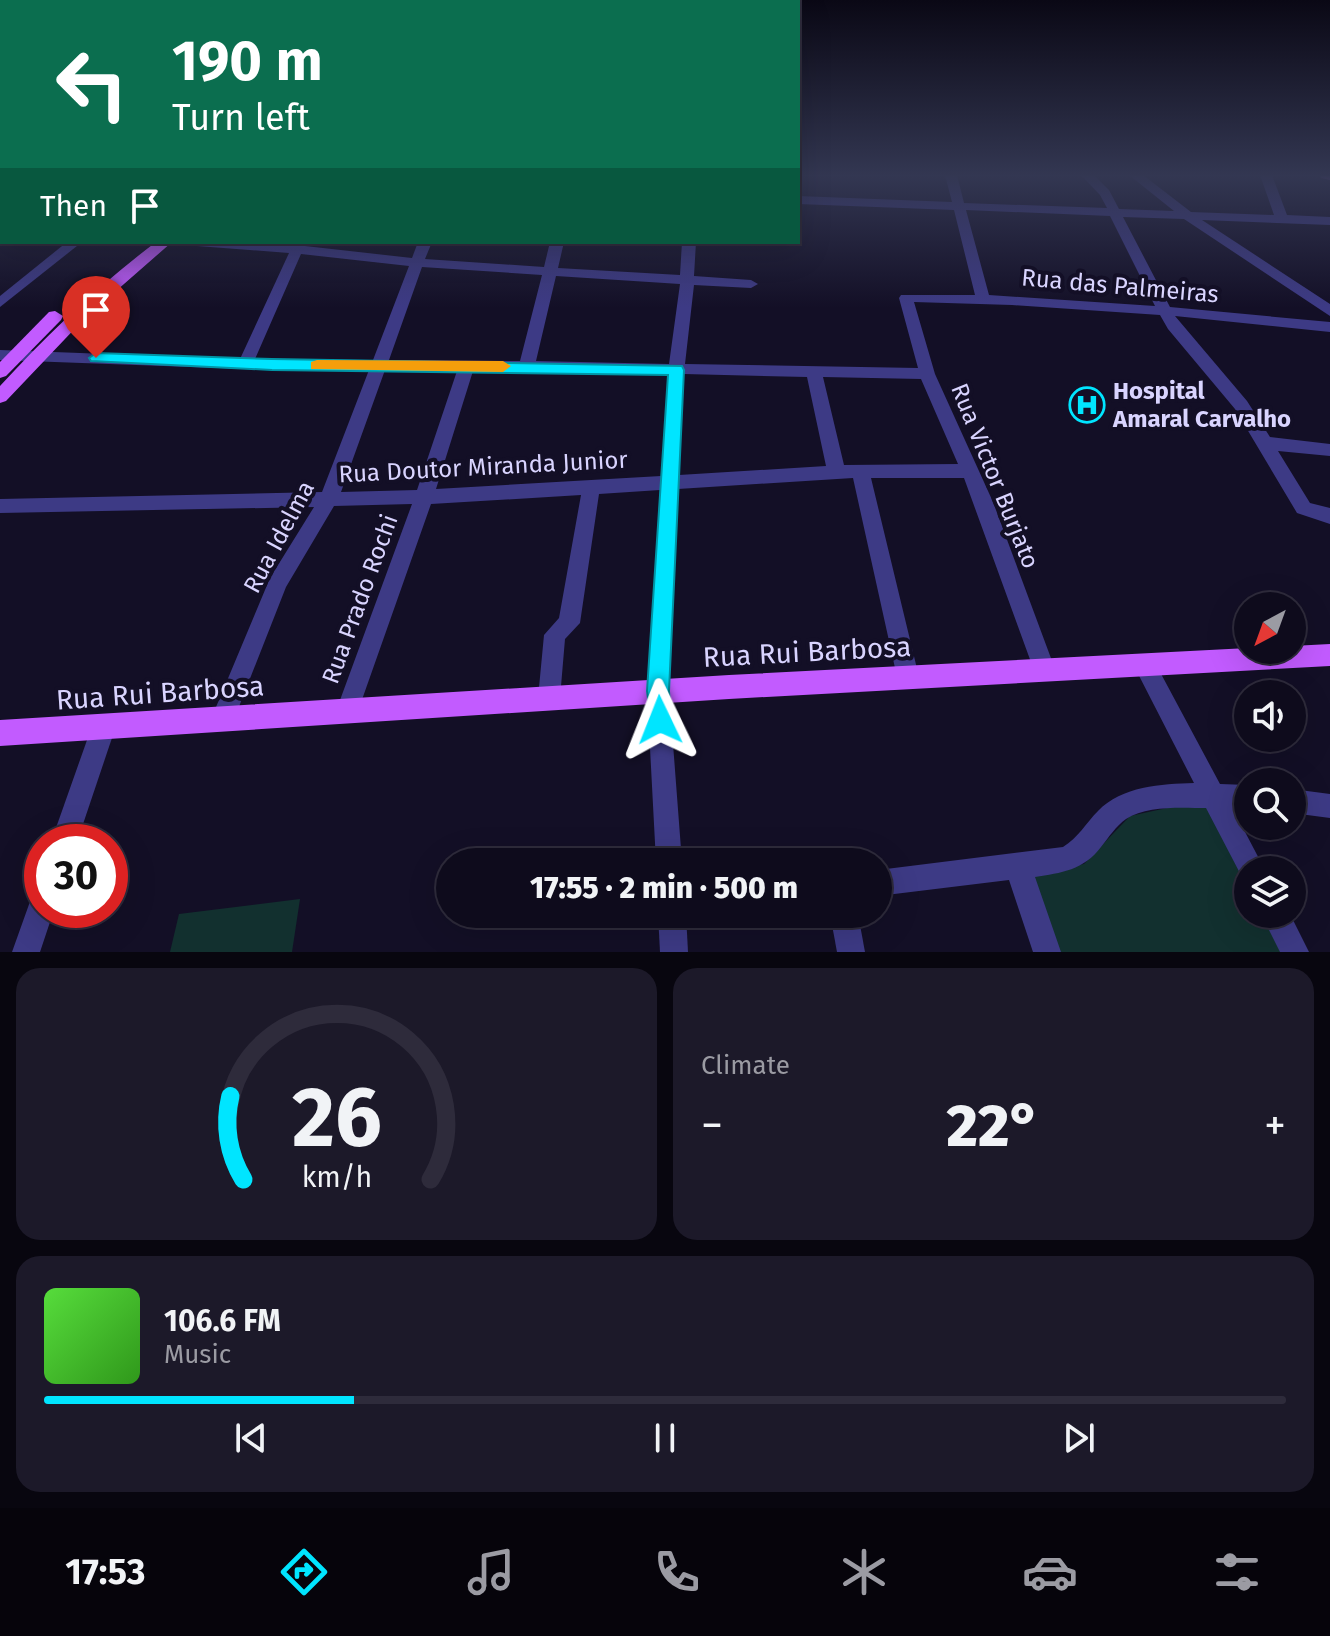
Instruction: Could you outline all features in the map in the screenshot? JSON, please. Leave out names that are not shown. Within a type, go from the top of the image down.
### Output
[{"type":"main road","points":[[0,372],[8,355],[142,244]]},
{"type":"main road","points":[[0,397],[61,328],[124,272],[162,244]]},
{"type":"main road","name":"Rua Rui Barbosa","points":[[0,733],[658,691],[1330,655]]},
{"type":"street","points":[[963,219],[983,298]]},
{"type":"street","points":[[1119,219],[1164,310],[1195,355],[1241,405],[1304,508],[1330,516]]},
{"type":"street","points":[[1193,219],[1330,311]]},
{"type":"street","points":[[0,303],[73,244]]},
{"type":"street","points":[[247,244],[297,246],[417,263],[751,284]]},
{"type":"street","name":"Rua Idelma","points":[[223,719],[277,584],[329,498],[424,244]]},
{"type":"street","points":[[527,366],[557,244]]},
{"type":"street","points":[[668,848],[658,691],[676,370],[689,244]]},
{"type":"street","points":[[245,364],[297,246]]},
{"type":"street","name":"Rua das Palmeiras","points":[[906,298],[983,298],[1164,310],[1330,327]]},
{"type":"street","name":"Rua Victor Burjato","points":[[906,298],[927,374],[984,502],[1044,669]]},
{"type":"street","points":[[8,355],[379,367],[527,366],[927,374]]},
{"type":"street","name":"Rua Prado Rochi","points":[[347,711],[424,497],[466,367]]},
{"type":"street","points":[[814,373],[837,474]]},
{"type":"street","points":[[1264,443],[1330,450]]},
{"type":"street","points":[[860,471],[908,677]]},
{"type":"street","name":"Rua Doutor Miranda Junior","points":[[0,506],[424,497],[860,471],[968,471]]},
{"type":"street","points":[[549,698],[555,635],[569,623],[591,487]]},
{"type":"street","points":[[1144,664],[1245,856]]},
{"type":"street","points":[[70,824],[104,726]]},
{"type":"street","points":[[892,881],[1080,855],[1116,811],[1133,802],[1234,797]]},
{"type":"street","points":[[1306,803],[1330,806]]},
{"type":"street","points":[[1018,866],[1047,952]]},
{"type":"street","points":[[26,952],[34,928]]},
{"type":"street","points":[[673,928],[674,952]]},
{"type":"street","points":[[847,928],[851,952]]},
{"type":"street","points":[[1282,928],[1295,952]]},
{"type":"green space","points":[[1206,805],[1234,857],[1234,928],[1272,928],[1285,952],[1057,952],[1029,873],[1084,864],[1130,816],[1176,806]]},
{"type":"green space","points":[[300,899],[292,952],[170,952],[179,914]]},
{"type":"slow traffic","points":[[317,365],[503,366]]},
{"type":"place","name":"Hospital Amaral Carvalho","points":[[1087,405]]},
{"type":"route","points":[[96,358],[272,365],[676,370],[658,691],[660,720]]}]
